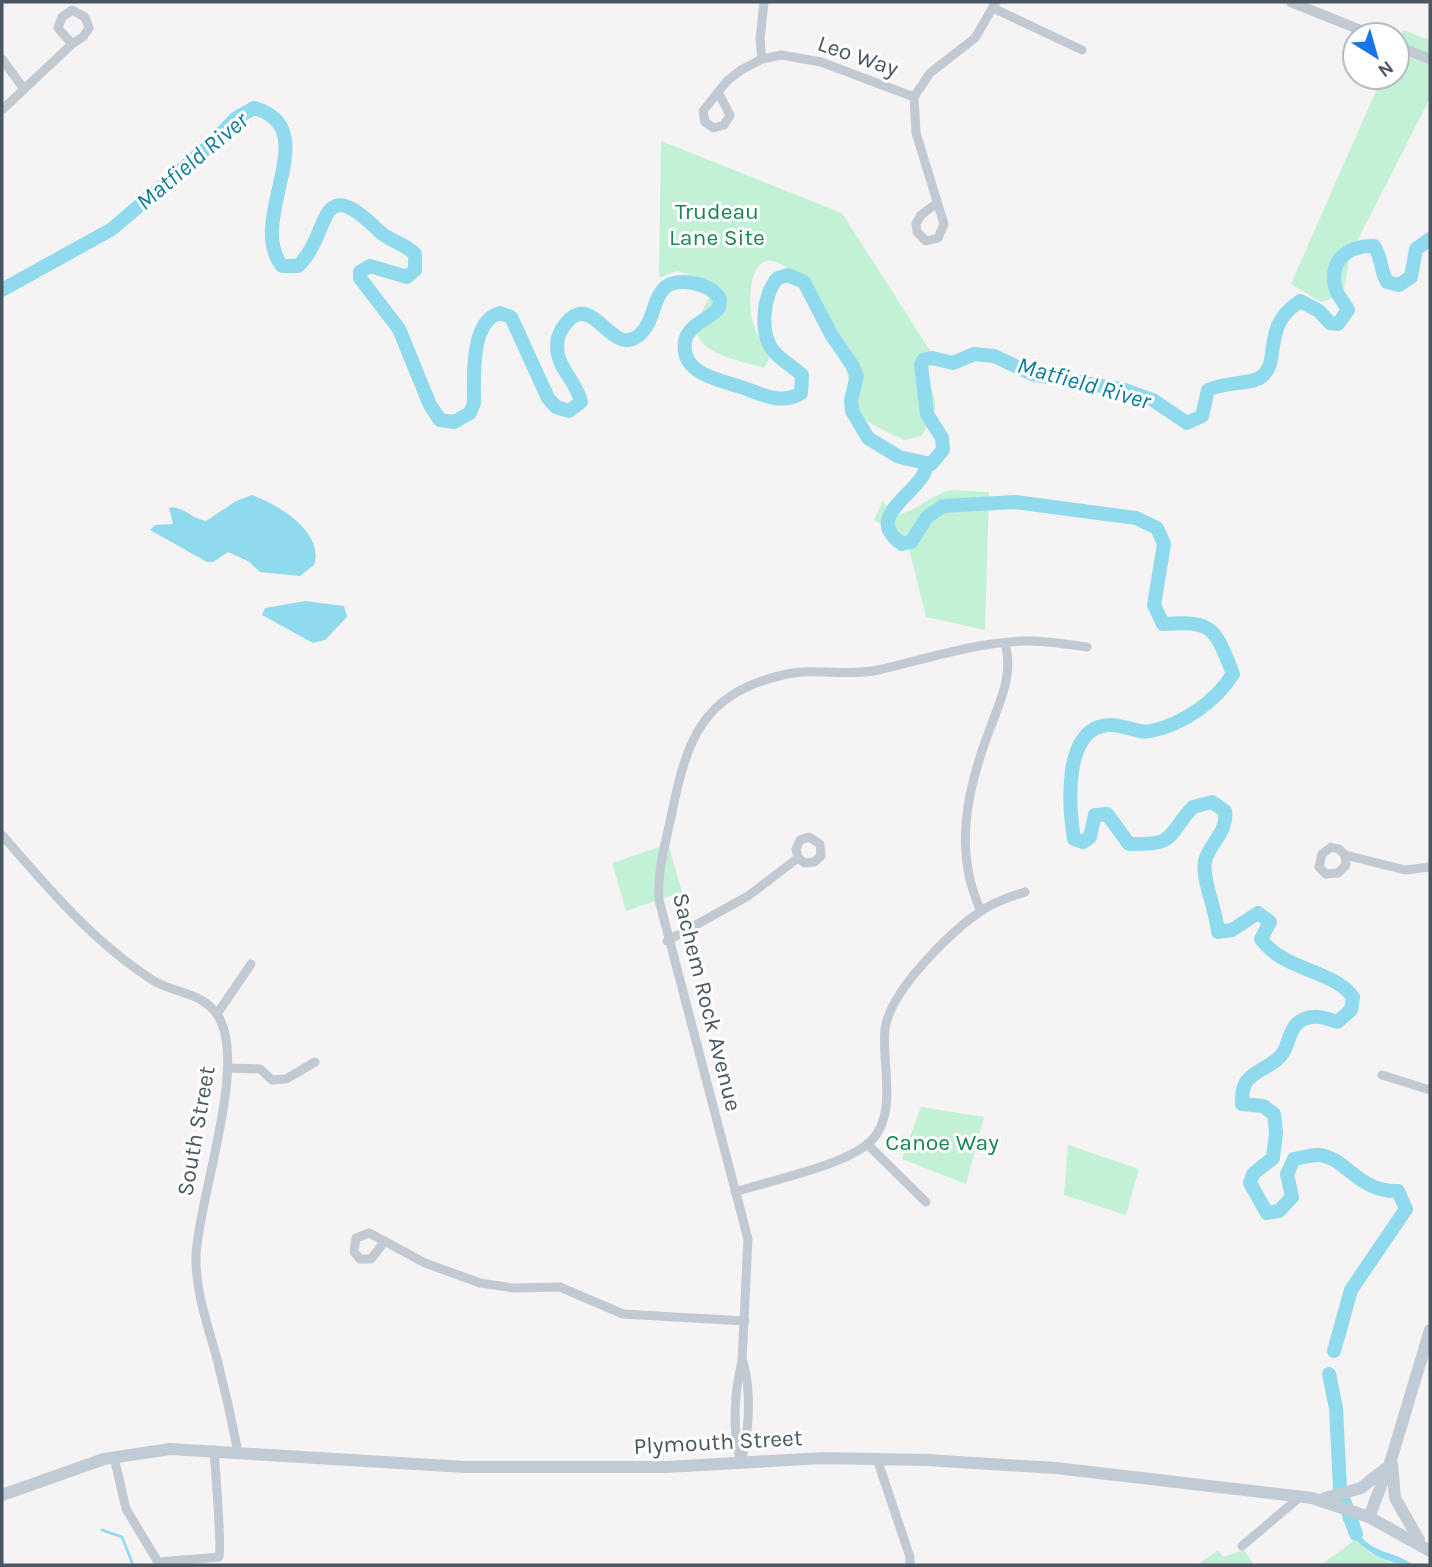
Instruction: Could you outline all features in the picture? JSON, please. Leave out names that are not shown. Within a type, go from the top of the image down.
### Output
[{"type":"main road","points":[[1365,1515],[1391,1460],[1430,1330]]},
{"type":"main road","name":"Plymouth Street","points":[[2,1495],[114,1457],[158,1450],[214,1450],[434,1466],[667,1467],[877,1459],[1056,1468],[1318,1499],[1342,1499],[1365,1515],[1426,1548]]},
{"type":"main road","points":[[1342,1499],[1377,1478],[1391,1460]]},
{"type":"main road","points":[[1391,1460],[1399,1508],[1426,1548]]},
{"type":"street","points":[[762,59],[760,31],[764,2]]},
{"type":"street","points":[[1290,2],[1313,6],[1344,21]]},
{"type":"street","points":[[937,204],[916,133],[914,97],[930,73],[975,38],[994,5],[1082,50]]},
{"type":"street","points":[[2,110],[72,44]]},
{"type":"street","points":[[1411,52],[1430,59]]},
{"type":"street","name":"Leo Way","points":[[719,94],[731,77],[762,59],[781,55],[809,58],[914,97]]},
{"type":"street","points":[[2,58],[24,89]]},
{"type":"street","name":"Sachem Rock Avenue","points":[[741,1463],[736,1444],[737,1379],[742,1361],[749,1249],[660,911],[659,878],[680,772],[687,750],[698,730],[722,704],[752,685],[787,674],[866,672],[952,651],[1005,643],[1038,641],[1087,647]]},
{"type":"street","points":[[981,911],[969,876],[965,825],[971,788],[1009,672],[1005,643]]},
{"type":"street","points":[[2,835],[62,903],[120,958],[159,984],[202,1000],[217,1014],[251,964]]},
{"type":"street","points":[[1345,855],[1405,870],[1430,867]]},
{"type":"street","points":[[667,941],[748,896],[798,858]]},
{"type":"street","points":[[735,1192],[817,1166],[867,1144],[878,1132],[884,1116],[885,1039],[893,1002],[917,971],[981,911],[1025,892]]},
{"type":"street","name":"South Street","points":[[217,1014],[227,1041],[228,1068],[196,1263],[199,1292],[239,1452]]},
{"type":"street","points":[[228,1068],[260,1069],[272,1080],[279,1080],[315,1062]]},
{"type":"street","points":[[1382,1075],[1430,1090]]},
{"type":"street","points":[[867,1144],[926,1202]]},
{"type":"street","points":[[385,1241],[425,1263],[480,1283],[513,1288],[555,1286],[591,1298],[623,1314],[745,1321]]},
{"type":"street","points":[[114,1457],[126,1509],[158,1562],[219,1557],[222,1549],[216,1511],[214,1450]]},
{"type":"street","points":[[877,1459],[910,1557],[910,1565]]},
{"type":"street","points":[[1242,1546],[1301,1496]]},
{"type":"green space","points":[[1411,33],[1430,40],[1430,98],[1350,255],[1343,295],[1321,302],[1291,284],[1376,91],[1411,91]]},
{"type":"green space","name":"Trudeau Lane Site","points":[[661,141],[842,213],[936,360],[927,363],[924,371],[932,390],[935,411],[921,436],[904,440],[859,414],[851,399],[842,353],[826,313],[810,289],[778,262],[768,261],[761,264],[752,281],[752,320],[769,359],[764,368],[734,360],[703,344],[698,337],[697,328],[712,292],[706,280],[677,271],[659,278]]},
{"type":"green space","points":[[950,490],[989,492],[985,630],[926,617],[907,540],[874,520],[883,501],[894,515],[901,514]]},
{"type":"green space","points":[[668,844],[682,892],[626,911],[612,863]]},
{"type":"green space","name":"Canoe Way","points":[[921,1107],[984,1117],[966,1184],[902,1159]]},
{"type":"green space","points":[[1068,1145],[1139,1169],[1126,1215],[1064,1195]]},
{"type":"green space","points":[[1356,1539],[1369,1552],[1395,1565],[1321,1565]]},
{"type":"green space","points":[[1218,1550],[1223,1557],[1244,1550],[1254,1565],[1197,1565]]},
{"type":"water","points":[[252,495],[286,512],[306,531],[312,541],[316,553],[314,565],[300,576],[260,572],[248,561],[228,552],[213,562],[207,562],[150,530],[155,525],[173,524],[169,508],[178,508],[206,521],[236,501]]},
{"type":"water","points":[[305,601],[344,606],[347,617],[325,640],[313,643],[262,615],[265,608]]},
{"type":"water","points":[[1342,1518],[1351,1521],[1364,1540],[1372,1546],[1414,1565],[1391,1562],[1371,1552],[1355,1538]]},
{"type":"waterway","name":"Matfield River","points":[[2,290],[112,229],[209,146],[236,118],[254,108],[275,119],[284,135],[285,154],[272,224],[273,247],[282,266],[298,266],[309,253],[328,213],[335,206],[345,206],[359,213],[383,234],[415,254],[415,270],[407,277],[370,266],[360,272],[360,278],[399,329],[430,405],[440,420],[454,422],[470,413],[474,403],[476,351],[483,327],[490,318],[500,313],[511,317],[548,398],[556,407],[569,411],[581,402],[558,356],[558,338],[565,324],[578,314],[587,315],[619,338],[628,340],[638,336],[645,328],[661,292],[668,285],[678,282],[705,286],[720,299],[719,308],[694,326],[687,336],[685,353],[696,369],[714,379],[765,396],[780,399],[794,397],[801,393],[802,375],[770,346],[764,315],[773,285],[778,278],[788,275],[804,282],[831,334],[852,365],[857,376],[851,400],[852,411],[868,438],[899,457],[931,464],[943,450],[942,438],[927,414],[921,365],[923,360],[932,358],[953,363],[974,354],[994,356],[1032,374],[1125,390],[1153,400],[1187,423],[1202,416],[1208,390],[1261,377],[1270,362],[1280,322],[1300,301],[1319,311],[1330,323],[1338,324],[1348,310],[1337,292],[1334,276],[1338,261],[1343,256],[1357,248],[1374,246],[1387,282],[1399,285],[1411,277],[1416,249],[1430,239]]},
{"type":"waterway","points":[[927,464],[923,475],[898,504],[888,523],[891,533],[902,544],[911,542],[927,517],[943,506],[1015,502],[1136,518],[1157,528],[1164,544],[1154,605],[1163,624],[1203,626],[1216,637],[1222,647],[1233,674],[1218,693],[1198,710],[1163,728],[1141,731],[1109,725],[1094,729],[1083,739],[1076,754],[1070,790],[1074,839],[1083,842],[1090,837],[1095,815],[1107,814],[1129,844],[1156,843],[1169,837],[1193,807],[1212,802],[1225,811],[1224,825],[1207,854],[1204,868],[1218,932],[1232,930],[1258,913],[1270,922],[1261,939],[1271,950],[1282,958],[1334,981],[1353,997],[1351,1010],[1337,1022],[1316,1017],[1299,1022],[1280,1056],[1250,1078],[1242,1095],[1242,1104],[1263,1106],[1274,1114],[1276,1133],[1273,1158],[1253,1174],[1250,1183],[1267,1213],[1279,1211],[1292,1197],[1287,1174],[1294,1159],[1317,1155],[1336,1161],[1372,1186],[1398,1191],[1406,1209],[1351,1290],[1334,1351]]},
{"type":"waterway","points":[[1329,1374],[1336,1408],[1340,1489],[1356,1534]]},
{"type":"waterway","points":[[102,1530],[122,1537],[133,1565]]}]
